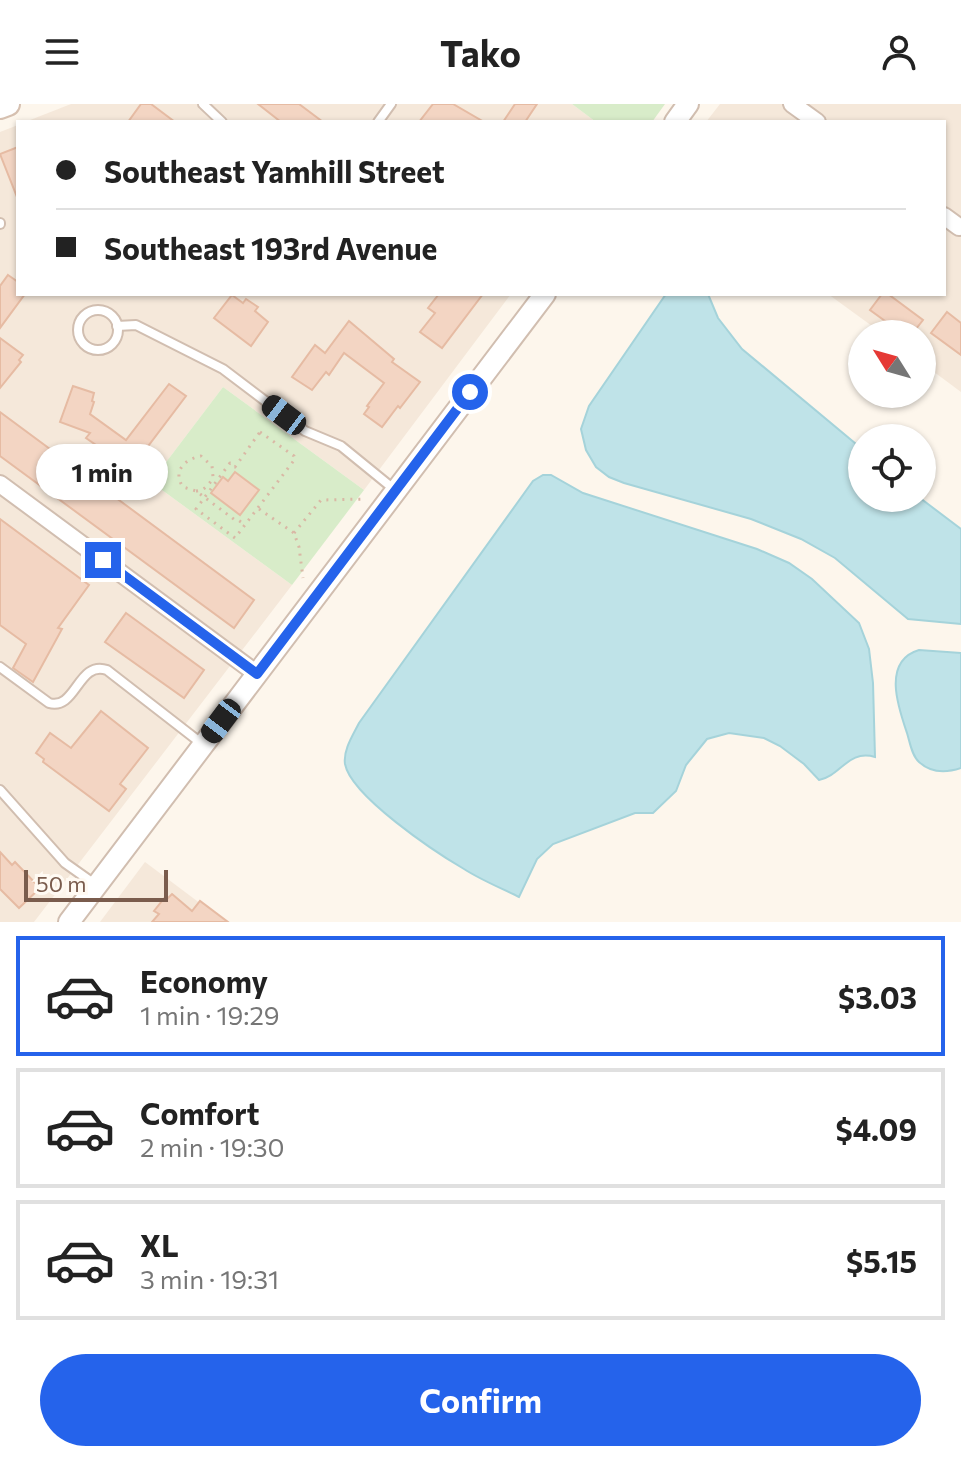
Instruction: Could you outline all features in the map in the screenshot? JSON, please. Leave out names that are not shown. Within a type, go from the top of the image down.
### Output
[{"type":"main road","points":[[0,107],[8,104]]},
{"type":"street","points":[[792,104],[814,120]]},
{"type":"street","points":[[69,922],[543,296]]},
{"type":"street","points":[[0,484],[257,674]]},
{"type":"lane","points":[[203,104],[220,120]]},
{"type":"lane","points":[[93,311],[111,315],[117,326],[118,333],[111,345],[99,350],[86,346],[79,335],[79,323],[93,311]]},
{"type":"lane","points":[[117,326],[136,325],[223,369],[305,431],[341,446],[393,495]]},
{"type":"lane","points":[[0,667],[56,705],[63,702],[90,670],[99,667],[107,670],[204,745]]},
{"type":"lane","points":[[0,790],[65,863],[97,886]]},
{"type":"path","points":[[260,432],[295,459],[257,508],[235,538],[196,509],[230,463],[235,467],[260,432]]},
{"type":"path","points":[[196,491],[205,488],[213,477],[212,466],[201,456],[189,459],[180,470],[179,481],[183,487],[196,491],[245,525]]},
{"type":"path","points":[[294,533],[321,500],[393,495]]},
{"type":"path","points":[[257,508],[294,533],[299,547],[306,610]]},
{"type":"shaded area","points":[[71,104],[572,104],[593,120],[30,120]]},
{"type":"shaded area","points":[[720,104],[961,104],[961,392],[936,373],[936,320],[864,320],[831,296],[946,296],[946,120],[708,120]]},
{"type":"shaded area","points":[[16,126],[16,296],[510,296],[364,490],[223,387],[151,482],[292,585],[34,922],[0,922],[0,132]]},
{"type":"shaded area","points":[[145,862],[225,922],[100,922]]},
{"type":"green space","points":[[572,104],[665,104],[653,120],[593,120]]},
{"type":"green space","points":[[223,387],[364,490],[292,585],[151,482]]},
{"type":"water","points":[[665,296],[709,296],[718,318],[742,349],[848,437],[848,512],[936,510],[961,529],[961,624],[908,619],[835,558],[801,539],[751,519],[609,477],[596,467],[586,450],[581,429],[589,406]]},
{"type":"water","points":[[543,475],[551,475],[583,493],[757,549],[789,563],[812,579],[859,623],[869,649],[875,757],[858,757],[819,780],[804,764],[764,738],[729,733],[707,739],[686,765],[676,791],[653,813],[635,813],[553,844],[537,859],[519,897],[451,861],[378,807],[362,792],[345,764],[351,738],[533,481]]},
{"type":"water","points":[[919,650],[961,653],[961,768],[934,770],[924,766],[912,749],[896,686],[900,664]]},
{"type":"building","points":[[141,104],[151,104],[172,120],[129,120]]},
{"type":"building","points":[[258,104],[299,104],[320,120],[278,120]]},
{"type":"building","points":[[433,104],[453,104],[481,120],[421,120]]},
{"type":"building","points":[[515,104],[537,104],[526,120],[504,120]]},
{"type":"building","points":[[16,148],[16,194],[0,154]]},
{"type":"building","points":[[8,275],[16,281],[16,296],[24,296],[0,328],[0,286]]},
{"type":"building","points":[[233,296],[243,303],[246,299],[258,307],[255,311],[268,322],[251,346],[214,318]]},
{"type":"building","points":[[437,296],[481,296],[442,348],[420,332],[435,313],[428,308]]},
{"type":"building","points":[[880,296],[891,296],[923,320],[884,320],[870,310]]},
{"type":"building","points":[[947,312],[961,323],[961,355],[936,337],[936,326]]},
{"type":"building","points":[[349,321],[394,359],[392,362],[420,382],[382,427],[364,414],[384,383],[344,353],[329,375],[326,372],[312,390],[292,377],[315,345],[325,353]]},
{"type":"building","points":[[0,338],[23,355],[0,388]]},
{"type":"building","points":[[169,384],[186,396],[143,453],[147,455],[135,472],[86,438],[90,433],[60,422],[73,386],[94,393],[90,414],[126,440]]},
{"type":"building","points":[[0,412],[254,600],[234,628],[0,456]]},
{"type":"building","points":[[235,472],[259,490],[240,515],[211,493],[223,477],[228,481]]},
{"type":"building","points":[[0,519],[89,585],[58,628],[62,629],[33,682],[13,668],[26,644],[0,625]]},
{"type":"building","points":[[126,613],[204,670],[184,698],[105,642]]},
{"type":"building","points":[[101,711],[148,748],[120,784],[126,789],[109,811],[43,762],[44,759],[36,753],[50,733],[71,748]]},
{"type":"building","points":[[0,852],[12,865],[15,862],[40,888],[19,908],[0,889]]},
{"type":"building","points":[[172,894],[192,911],[200,901],[228,922],[152,922],[159,914],[154,911],[166,896],[168,898]]},
{"type":"route","points":[[103,560],[257,674],[470,392]]}]
